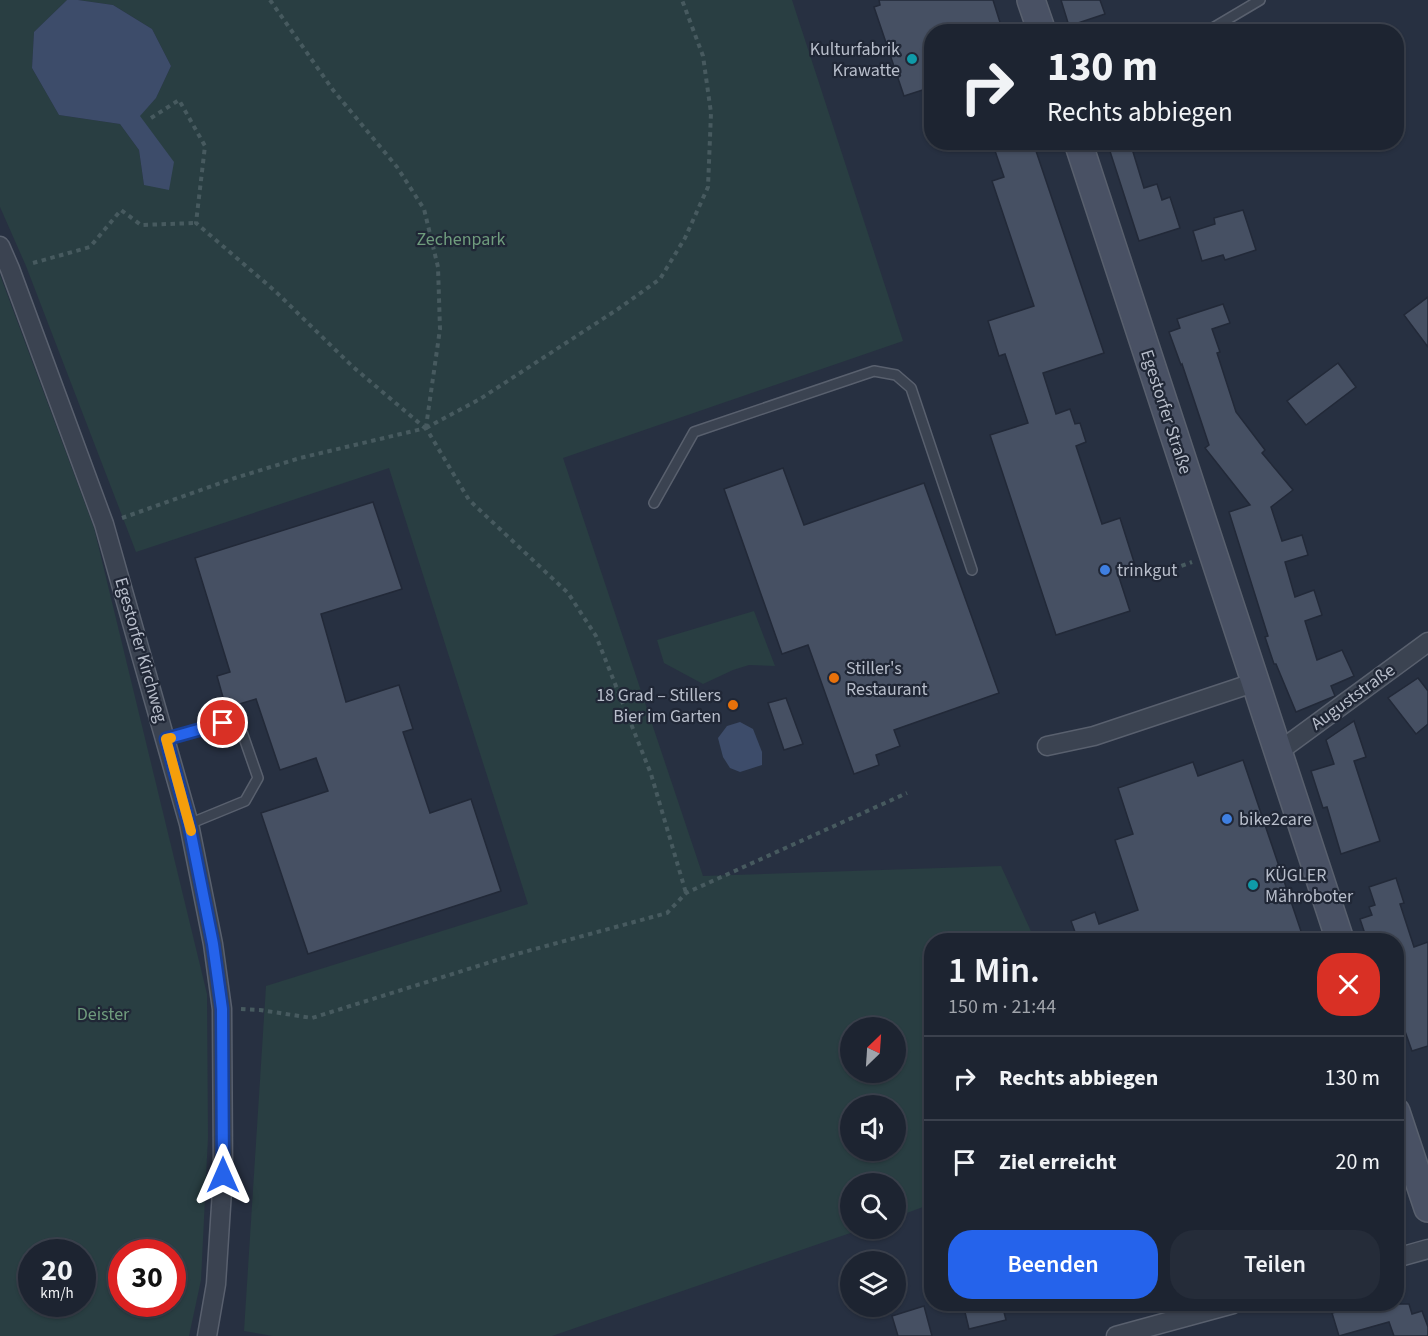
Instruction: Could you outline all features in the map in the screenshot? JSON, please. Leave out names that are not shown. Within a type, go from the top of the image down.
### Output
[{"type":"main road","points":[[1031,0],[1039,24]]},
{"type":"main road","name":"Egestorfer Straße","points":[[1081,150],[1338,933]]},
{"type":"main road","points":[[1404,1136],[1428,1208]]},
{"type":"street","name":"Egestorfer Kirchweg","points":[[0,246],[104,524],[189,824],[213,944],[222,1009],[223,1175],[216,1284],[207,1336]]},
{"type":"street","name":"Auguststraße","points":[[1278,752],[1428,642]]},
{"type":"street","points":[[1047,746],[1094,736],[1256,682]]},
{"type":"street","points":[[1404,1256],[1428,1249]]},
{"type":"street","points":[[1116,1336],[1207,1311]]},
{"type":"lane","points":[[1220,24],[1260,0]]},
{"type":"lane","points":[[654,503],[694,432],[873,371],[896,375],[911,388],[972,570]]},
{"type":"lane","points":[[166,739],[223,723],[242,732],[258,778],[245,801],[189,824]]},
{"type":"path","points":[[270,0],[333,90],[397,167],[424,209],[438,267],[440,329],[426,428]]},
{"type":"path","points":[[104,524],[300,458],[426,428],[480,399],[660,279],[685,238],[708,187],[711,114],[703,56],[682,0]]},
{"type":"path","points":[[151,118],[179,100],[205,146],[196,224]]},
{"type":"path","points":[[33,263],[90,247],[121,210],[141,225],[196,224],[275,291],[352,366],[426,428],[469,500],[568,593],[596,636],[651,774],[686,893]]},
{"type":"path","points":[[1156,575],[1213,554]]},
{"type":"path","points":[[222,1009],[260,1010],[312,1018],[513,955],[667,913],[686,893],[907,793]]},
{"type":"green space","name":"Zechenpark","points":[[0,0],[67,0],[34,32],[32,68],[59,115],[120,124],[139,150],[144,185],[155,138],[139,116],[156,98],[171,66],[152,29],[113,5],[78,0],[792,0],[903,341],[563,458],[703,876],[1001,866],[1032,933],[924,933],[924,1207],[906,1213],[906,1173],[840,1173],[840,1237],[552,1336],[273,1336],[244,1331],[266,986],[528,904],[389,468],[136,552],[26,266],[0,207]]},
{"type":"green space","name":"Deister","points":[[0,275],[94,528],[207,994],[208,1137],[201,1280],[189,1336],[0,1336]]},
{"type":"green space","points":[[754,611],[775,666],[749,665],[703,684],[664,663],[657,640]]},
{"type":"water","points":[[67,0],[113,5],[152,29],[171,66],[156,98],[140,116],[174,162],[169,190],[144,185],[139,150],[120,124],[59,115],[32,68],[34,32]]},
{"type":"water","points":[[740,722],[753,729],[762,752],[762,765],[740,772],[730,768],[723,757],[718,738],[727,726]]},
{"type":"building","name":"Kulturfabrik Krawatte","points":[[879,0],[993,0],[1000,24],[924,24],[924,90],[904,96],[874,7],[880,5]]},
{"type":"building","points":[[1061,0],[1100,0],[1105,14],[1068,24]]},
{"type":"building","points":[[995,150],[1036,150],[1104,353],[1043,373],[1056,414],[1070,409],[1075,424],[1080,423],[1086,442],[1076,446],[1102,524],[1120,518],[1135,565],[1117,571],[1130,611],[1056,635],[990,435],[1028,423],[1005,354],[999,356],[988,321],[1034,306],[992,181],[1004,177]]},
{"type":"building","points":[[1110,150],[1132,150],[1144,188],[1157,184],[1162,200],[1170,197],[1180,228],[1139,241]]},
{"type":"building","points":[[1243,210],[1256,250],[1225,260],[1223,255],[1202,261],[1193,231],[1215,224],[1214,218]]},
{"type":"building","points":[[1428,297],[1428,347],[1404,315]]},
{"type":"building","points":[[1223,304],[1230,323],[1212,329],[1220,352],[1217,353],[1236,412],[1265,450],[1262,453],[1293,490],[1271,507],[1282,541],[1302,535],[1308,555],[1285,562],[1295,597],[1314,590],[1322,615],[1305,621],[1317,660],[1342,650],[1354,676],[1331,686],[1335,696],[1296,712],[1276,664],[1274,664],[1265,637],[1268,636],[1229,512],[1250,505],[1205,448],[1209,445],[1169,332],[1180,328],[1177,319]]},
{"type":"building","points":[[1338,363],[1356,387],[1306,425],[1287,401]]},
{"type":"building","points":[[783,468],[804,525],[924,483],[999,693],[894,730],[900,746],[876,755],[879,765],[854,774],[808,645],[782,654],[724,489]]},
{"type":"building","points":[[373,502],[402,589],[321,614],[346,702],[399,685],[413,729],[403,732],[430,813],[471,799],[501,891],[308,954],[261,813],[328,791],[316,758],[280,770],[256,699],[226,708],[217,676],[230,672],[195,558]]},
{"type":"building","points":[[1418,678],[1428,691],[1428,724],[1416,734],[1388,698]]},
{"type":"building","points":[[786,698],[803,744],[784,750],[768,703]]},
{"type":"building","points":[[1354,721],[1366,757],[1354,761],[1380,841],[1341,854],[1327,807],[1323,808],[1311,771],[1334,764],[1326,740]]},
{"type":"building","points":[[1243,760],[1302,933],[1072,933],[1075,932],[1071,921],[1095,912],[1099,924],[1138,910],[1115,840],[1133,834],[1118,788],[1193,762],[1198,776]]},
{"type":"building","points":[[1396,878],[1404,903],[1400,904],[1414,947],[1428,942],[1428,1046],[1412,1051],[1404,1028],[1404,933],[1365,933],[1360,919],[1372,915],[1369,907],[1375,905],[1369,887]]},
{"type":"building","points":[[1404,1304],[1409,1304],[1412,1314],[1422,1311],[1428,1327],[1428,1336],[1394,1336],[1389,1322],[1339,1336],[1332,1313],[1339,1311],[1404,1311]]},
{"type":"building","points":[[924,1306],[932,1336],[898,1336],[892,1317],[906,1317],[906,1312]]},
{"type":"building","points":[[965,1311],[1004,1311],[1006,1320],[969,1329]]},
{"type":"slow traffic","points":[[171,738],[166,739],[191,831]]},
{"type":"place","name":"Kulturfabrik Krawatte","points":[[912,59]]},
{"type":"place","name":"trinkgut","points":[[1105,570]]},
{"type":"place","name":"Stiller's Restaurant","points":[[834,678]]},
{"type":"place","name":"18 Grad – Stillers Bier im Garten","points":[[733,705]]},
{"type":"place","name":"bike2care","points":[[1227,819]]},
{"type":"place","name":"KÜGLER Mähroboter","points":[[1253,885]]},
{"type":"route","points":[[223,723],[166,739],[189,824],[213,944],[222,1009],[223,1175]]}]
